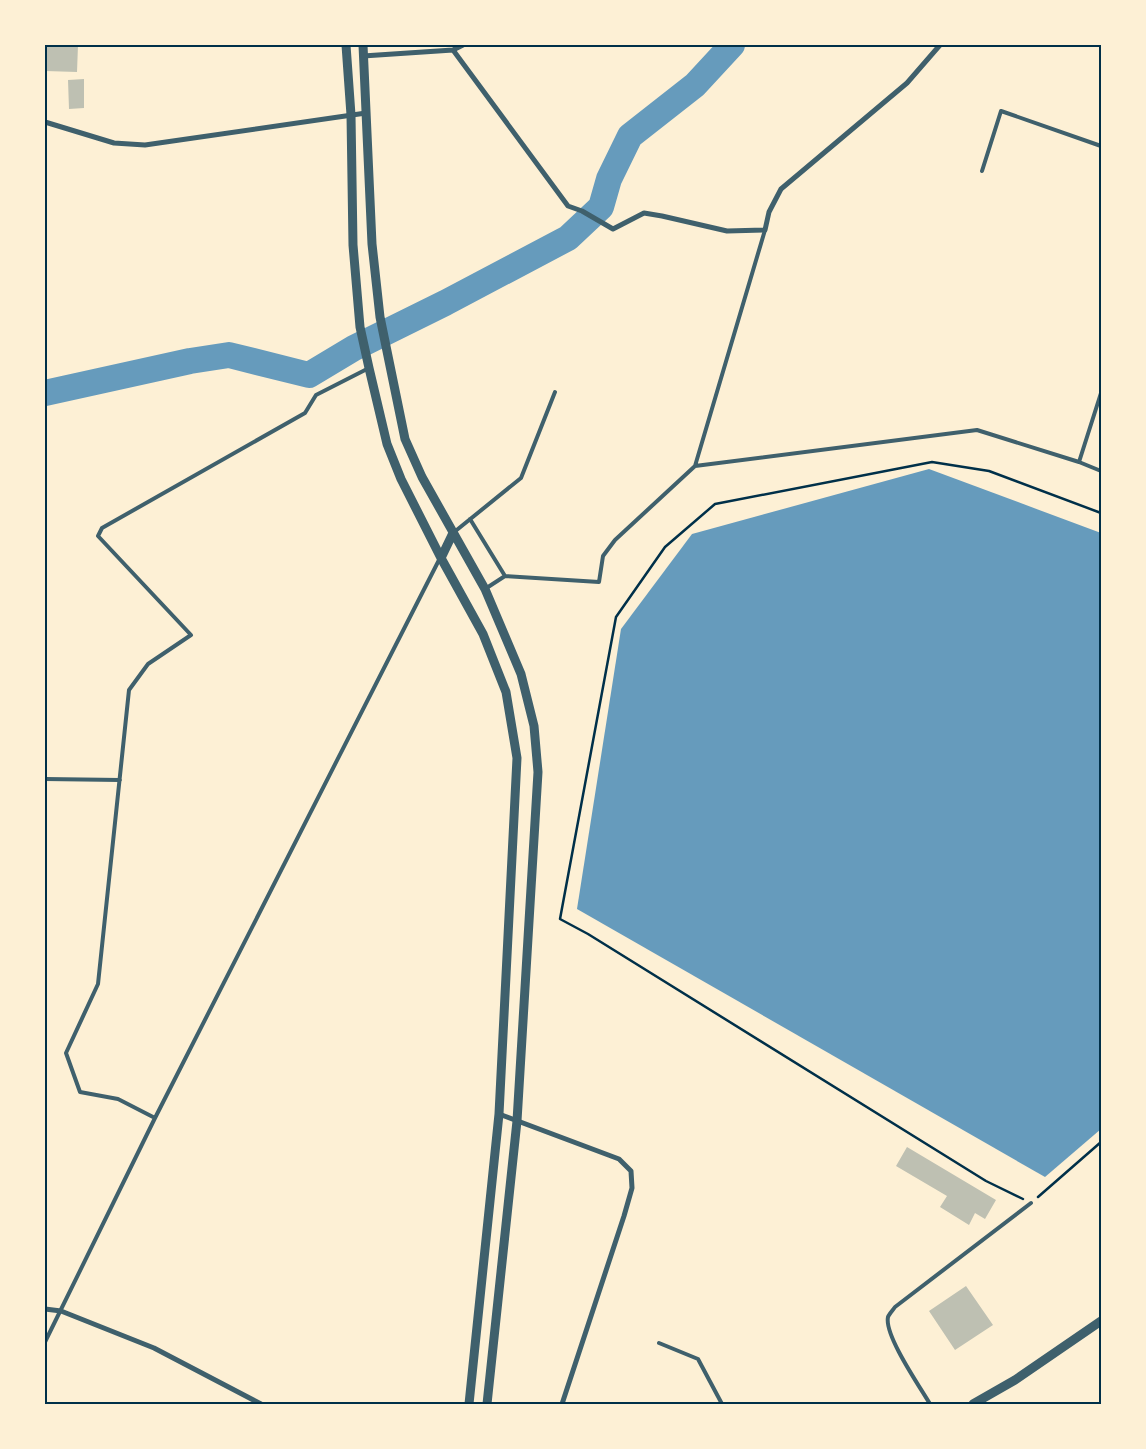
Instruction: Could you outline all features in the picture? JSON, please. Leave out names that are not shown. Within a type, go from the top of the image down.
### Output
[{"type":"street","points":[[346,45],[351,116],[354,245],[360,327],[387,444],[401,479],[441,558],[483,634],[506,692],[517,758],[499,1114],[469,1404]]},
{"type":"street","points":[[362,45],[372,244],[380,316],[405,439],[422,477],[485,589],[521,674],[534,726],[538,772],[518,1121],[487,1404]]},
{"type":"street","points":[[363,56],[453,50],[463,45]]},
{"type":"street","points":[[453,50],[568,206],[613,229],[644,213],[727,231],[765,230],[769,212],[781,189],[907,83],[940,45]]},
{"type":"street","points":[[45,122],[114,143],[145,144],[366,113]]},
{"type":"street","points":[[441,558],[453,533]]},
{"type":"street","points":[[499,1114],[619,1158],[631,1171],[632,1188],[624,1216],[562,1404]]},
{"type":"street","points":[[45,1310],[61,1311],[154,1348],[261,1404]]},
{"type":"street","points":[[973,1404],[1015,1380],[1101,1321]]},
{"type":"lane","points":[[982,171],[1001,111],[1101,146]]},
{"type":"lane","points":[[485,589],[505,576],[599,582],[603,556],[616,540],[695,466],[765,230]]},
{"type":"lane","points":[[155,1118],[118,1099],[80,1092],[66,1053],[98,984],[129,690],[148,664],[191,635],[98,536],[102,528],[305,413],[316,395],[368,363]]},
{"type":"lane","points":[[453,533],[521,478],[555,392]]},
{"type":"lane","points":[[1079,462],[1101,393]]},
{"type":"lane","points":[[695,466],[977,430],[1079,462],[1101,471]]},
{"type":"lane","points":[[470,519],[505,576]]},
{"type":"lane","points":[[45,1342],[155,1118],[441,558]]},
{"type":"lane","points":[[45,779],[120,780]]},
{"type":"lane","points":[[930,1404],[894,1342],[889,1329],[888,1317],[895,1307],[1031,1203]]},
{"type":"lane","points":[[659,1344],[698,1359],[722,1404]]},
{"type":"path","points":[[1101,512],[989,471],[932,462],[715,504],[665,547],[616,617],[560,919],[588,934],[986,1181],[1031,1203],[1101,1142]]},
{"type":"water","points":[[929,469],[1101,533],[1101,1129],[1045,1177],[577,909],[621,629],[692,534]]},
{"type":"building","points":[[45,45],[78,45],[77,72],[45,71]]},
{"type":"building","points":[[84,79],[84,108],[69,109],[68,80]]},
{"type":"building","points":[[907,1147],[996,1200],[985,1219],[975,1213],[969,1225],[940,1207],[947,1196],[896,1166]]},
{"type":"building","points":[[966,1286],[993,1325],[955,1350],[929,1311]]},
{"type":"waterway","points":[[45,393],[190,361],[229,355],[309,375],[354,348],[445,303],[568,238],[601,207],[609,179],[630,136],[695,85],[732,45]]}]
